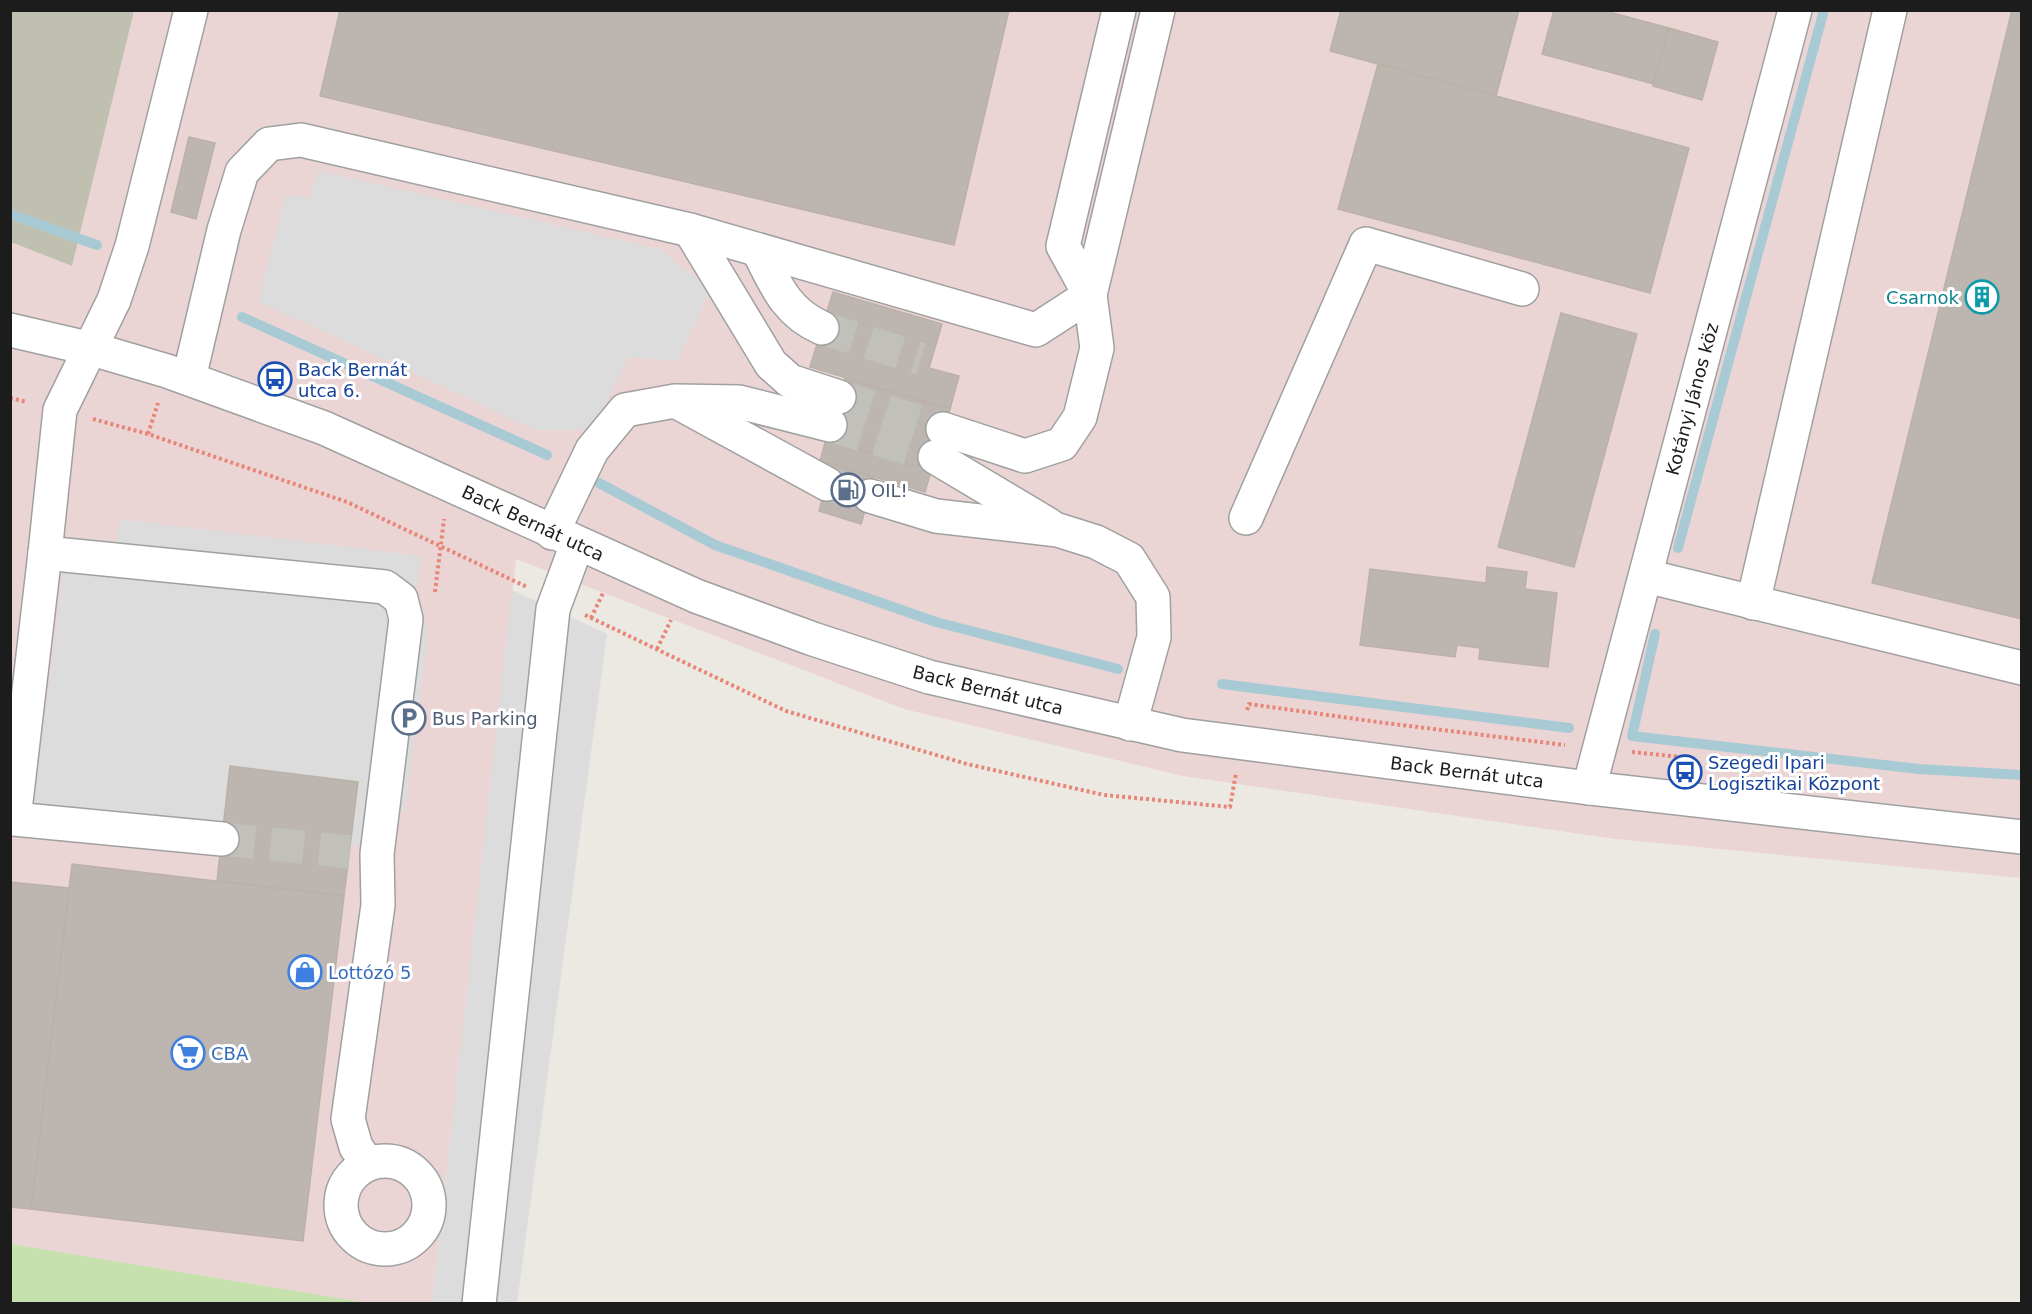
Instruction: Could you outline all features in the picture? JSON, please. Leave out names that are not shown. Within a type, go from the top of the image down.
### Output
[{"type":"street","points":[[191,10],[132,246],[114,300],[92,349],[60,410],[14,819],[222,839]]},
{"type":"street","points":[[1090,295],[1064,246],[1119,10]]},
{"type":"street","points":[[1058,530],[939,443],[1025,456],[1062,444],[1080,417],[1096,348],[1090,295],[1158,10]]},
{"type":"street","name":"Kotányi János köz","points":[[1589,788],[1796,10]]},
{"type":"street","points":[[1753,603],[1890,10]]},
{"type":"street","points":[[189,378],[224,230],[242,172],[269,144],[301,140],[690,230],[1036,330],[1090,295]]},
{"type":"street","points":[[478,1304],[553,609],[565,538],[592,450],[625,410],[675,401],[739,402],[835,411],[790,381],[771,364],[690,230]]},
{"type":"street","points":[[1246,518],[1366,244],[1522,289]]},
{"type":"street","points":[[758,250],[782,297],[810,323],[822,328]]},
{"type":"street","name":"Back Bernát utca","points":[[10,330],[92,349],[189,378],[324,428],[696,596],[813,639],[919,674],[1182,735],[1589,788],[2022,837]]},
{"type":"street","points":[[675,401],[827,484]]},
{"type":"street","points":[[870,496],[936,516],[1058,530],[1096,542],[1129,560],[1153,597],[1154,637],[1130,724]]},
{"type":"street","points":[[45,553],[386,587],[401,599],[406,619],[363,853],[378,905],[348,1119],[356,1147],[368,1164]]},
{"type":"street","points":[[1646,576],[2022,668]]},
{"type":"path","points":[[591,618],[608,582]]},
{"type":"path","points":[[657,649],[675,613]]},
{"type":"shaded area","points":[[10,11],[134,11],[72,266],[11,242]]},
{"type":"shaded area","points":[[134,11],[2021,11],[2021,878],[1615,839],[1183,776],[904,709],[516,559],[432,1303],[369,1303],[11,1244],[10,238],[72,265]]},
{"type":"shaded area","points":[[319,171],[659,249],[711,289],[677,361],[629,357],[592,430],[536,430],[258,301],[286,195],[309,198]]},
{"type":"shaded area","points":[[120,519],[421,556],[412,623],[429,626],[405,812],[389,810],[383,850],[34,806],[67,540],[116,546]]},
{"type":"shaded area","points":[[512,590],[607,634],[517,1303],[432,1304]]},
{"type":"green space","points":[[11,1244],[369,1303],[11,1303]]},
{"type":"building","points":[[340,10],[1009,10],[954,245],[320,96]]},
{"type":"building","points":[[1341,10],[1519,10],[1496,96],[1330,51]]},
{"type":"building","points":[[1554,10],[1602,10],[1669,28],[1654,84],[1542,54]]},
{"type":"building","name":"Csarnok","points":[[2012,10],[2022,10],[2022,619],[1872,583]]},
{"type":"building","points":[[1669,28],[1718,42],[1702,100],[1653,86]]},
{"type":"building","points":[[1378,64],[1689,148],[1650,293],[1338,209]]},
{"type":"building","points":[[189,137],[215,143],[196,219],[171,212]]},
{"type":"building","points":[[833,292],[942,324],[929,368],[959,376],[950,409],[810,367]]},
{"type":"building","points":[[1561,313],[1637,334],[1574,567],[1498,547]]},
{"type":"building","points":[[845,378],[950,409],[931,471],[826,439]]},
{"type":"building","points":[[826,439],[931,471],[925,492],[820,461]]},
{"type":"building","name":"OIL!","points":[[832,464],[875,477],[861,524],[819,511]]},
{"type":"building","points":[[1487,567],[1527,572],[1525,589],[1557,593],[1548,667],[1479,659],[1480,648],[1457,645],[1455,657],[1360,645],[1370,569],[1486,583]]},
{"type":"building","points":[[230,766],[358,782],[344,896],[217,881]]},
{"type":"building","name":"CBA","points":[[72,864],[344,896],[303,1241],[31,1209]]},
{"type":"building","points":[[10,882],[69,888],[31,1209],[10,1207]]},
{"type":"waterway","points":[[1678,548],[1824,10]]},
{"type":"waterway","points":[[10,214],[97,245]]},
{"type":"waterway","points":[[242,317],[547,455]]},
{"type":"waterway","points":[[599,483],[715,545],[936,622],[1118,669]]},
{"type":"waterway","points":[[1655,634],[1632,736],[1919,769],[2022,775]]},
{"type":"waterway","points":[[1222,684],[1569,728]]},
{"type":"tunnel","points":[[822,328],[921,359]]},
{"type":"tunnel","points":[[839,397],[943,429]]},
{"type":"tunnel","points":[[830,425],[935,457]]},
{"type":"tunnel","points":[[827,484],[870,496]]},
{"type":"tunnel","points":[[222,839],[350,852]]},
{"type":"place","name":"Csarnok","points":[[1982,297]]},
{"type":"place","name":"Back Bernát utca 6.","points":[[275,379]]},
{"type":"place","name":"OIL!","points":[[848,490]]},
{"type":"place","name":"Bus Parking","points":[[409,718]]},
{"type":"place","name":"Szegedi Ipari Logisztikai Központ","points":[[1685,772]]},
{"type":"place","name":"Lottózó 5","points":[[305,972]]},
{"type":"place","name":"CBA","points":[[188,1053]]}]
